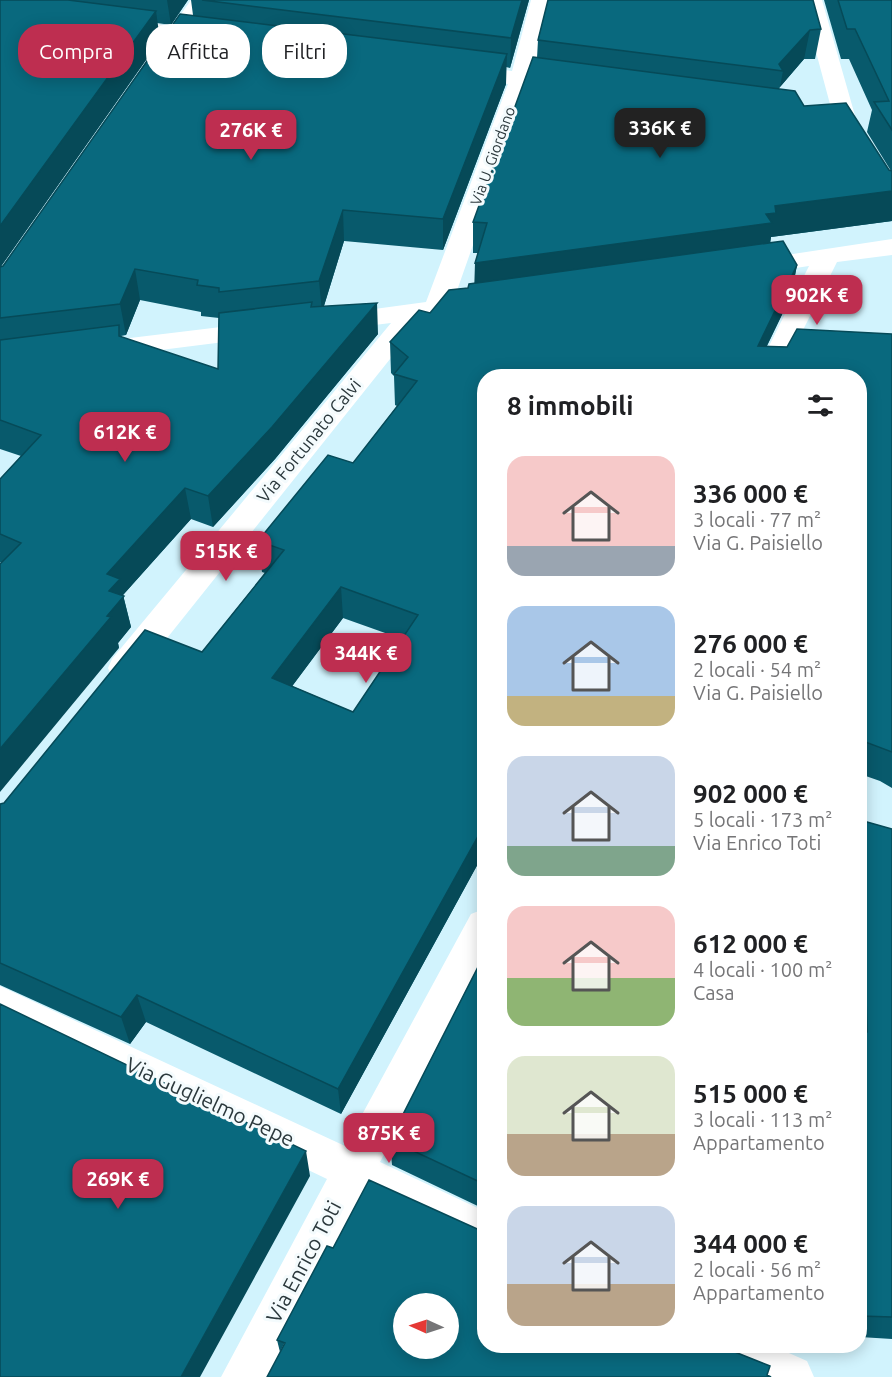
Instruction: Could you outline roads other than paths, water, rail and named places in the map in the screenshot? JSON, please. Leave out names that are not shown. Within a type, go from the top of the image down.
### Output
[{"type":"street","points":[[184,24],[201,0]]},
{"type":"street","name":"Via U. Giordano","points":[[426,311],[521,79],[541,0]]},
{"type":"street","points":[[812,0],[845,119],[892,195]]},
{"type":"street","points":[[95,23],[146,29]]},
{"type":"street","points":[[438,68],[591,88]]},
{"type":"street","points":[[822,116],[845,119]]},
{"type":"street","points":[[721,270],[892,247]]},
{"type":"street","points":[[771,369],[828,256]]},
{"type":"street","points":[[71,353],[496,301]]},
{"type":"street","name":"Via Fortunato Calvi","points":[[105,691],[426,311]]},
{"type":"street","name":"Via Enrico Toti","points":[[244,1377],[477,938]]},
{"type":"street","name":"Via Guglielmo Pepe","points":[[0,1003],[477,1230]]},
{"type":"street","points":[[739,1353],[791,1377]]}]
